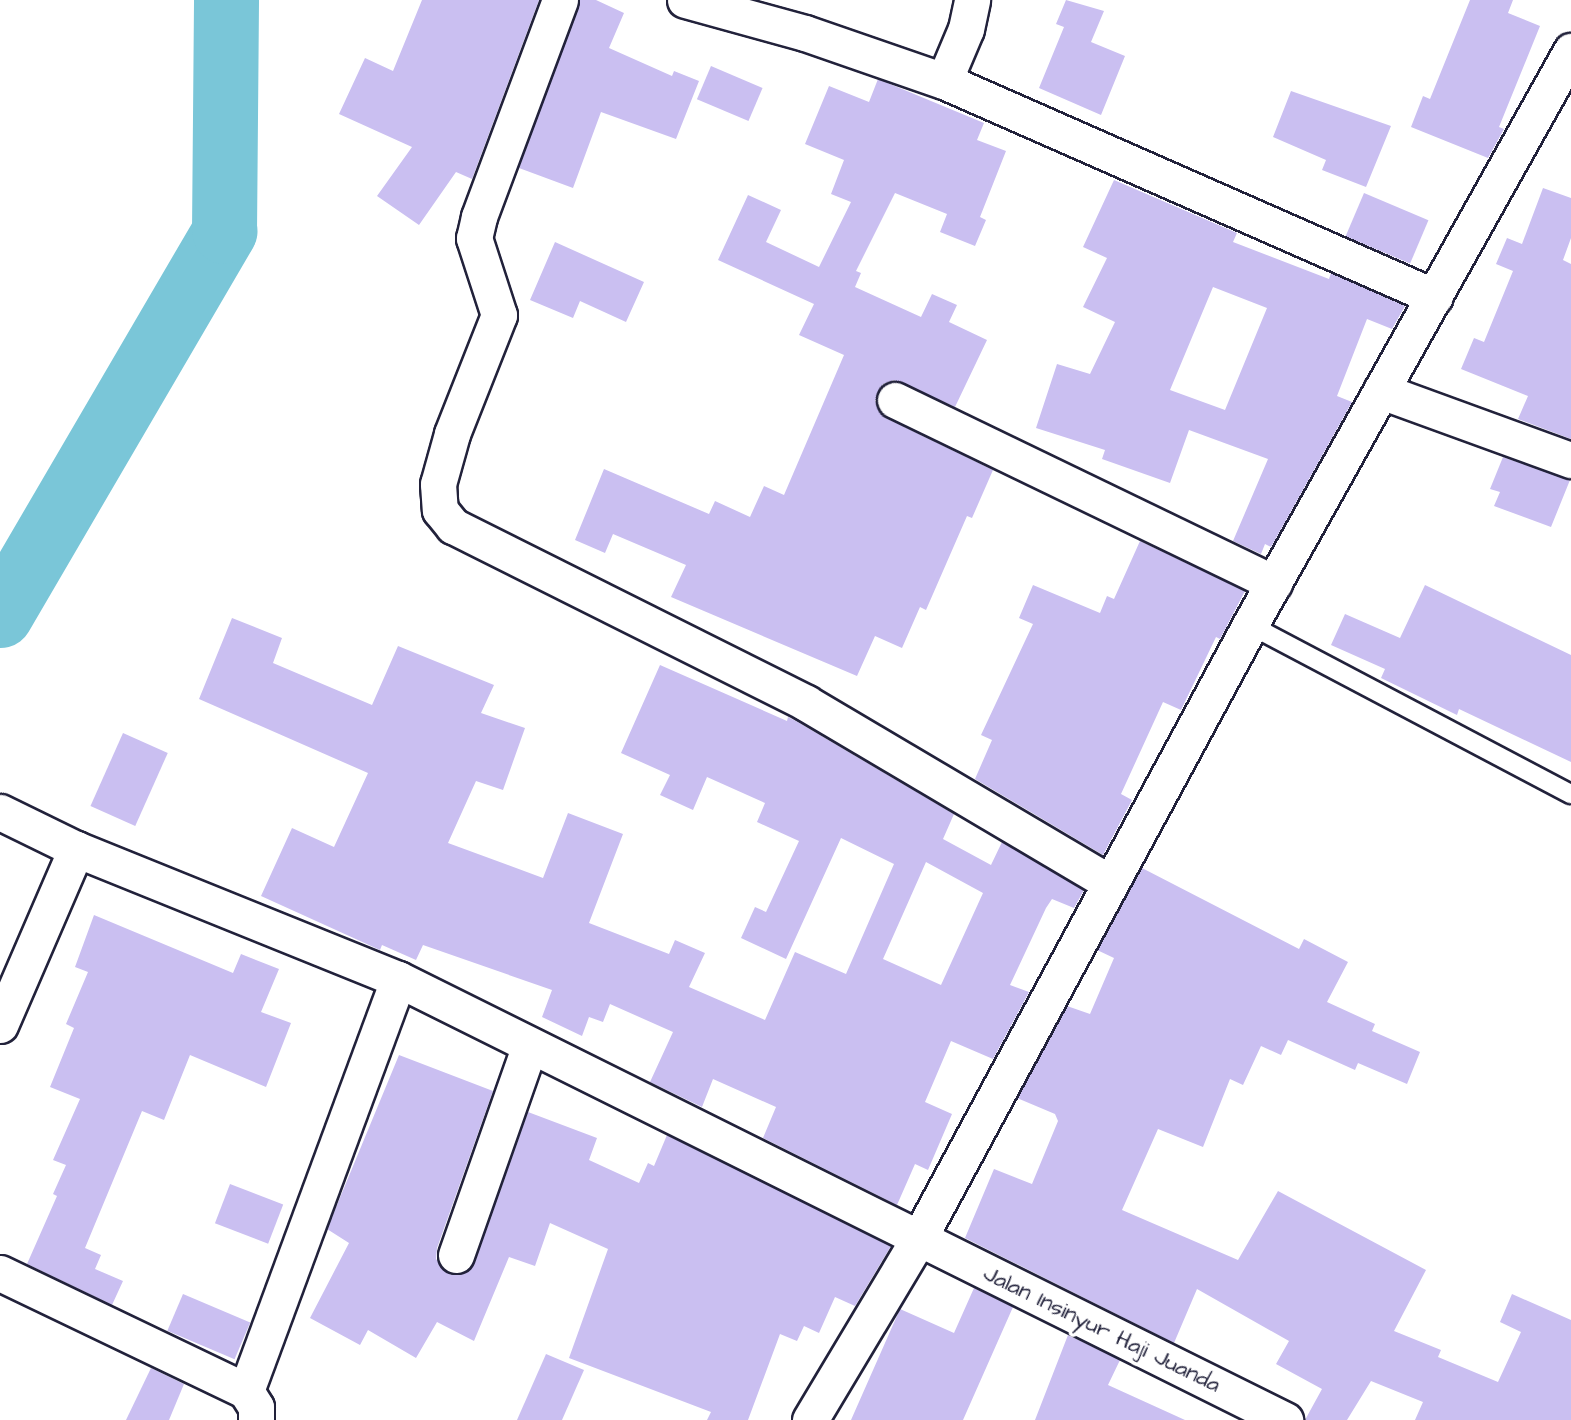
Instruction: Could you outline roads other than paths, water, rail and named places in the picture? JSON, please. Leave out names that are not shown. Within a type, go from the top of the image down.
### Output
[{"type":"street","points":[[560,0],[479,217],[474,238],[499,316],[452,434],[439,484],[440,510],[453,526],[806,703],[1109,882]]},
{"type":"street","points":[[685,0],[805,33],[944,81],[1436,297]]},
{"type":"street","points":[[944,81],[966,29],[972,0]]},
{"type":"street","points":[[810,1420],[919,1238],[1250,625],[1436,297],[1571,51]]},
{"type":"street","points":[[1381,391],[1571,460]]},
{"type":"street","points":[[895,400],[1274,583]]},
{"type":"street","name":"Jalan Insinyur Haji Juanda","points":[[0,812],[76,849],[398,979],[530,1048],[1285,1420]]},
{"type":"street","points":[[0,1025],[76,849]]},
{"type":"street","points":[[0,1273],[251,1406],[398,979]]},
{"type":"street","points":[[456,1255],[530,1048]]},
{"type":"lane","points":[[1250,625],[1571,794]]},
{"type":"waterway","points":[[0,615],[224,231],[226,0]]}]
